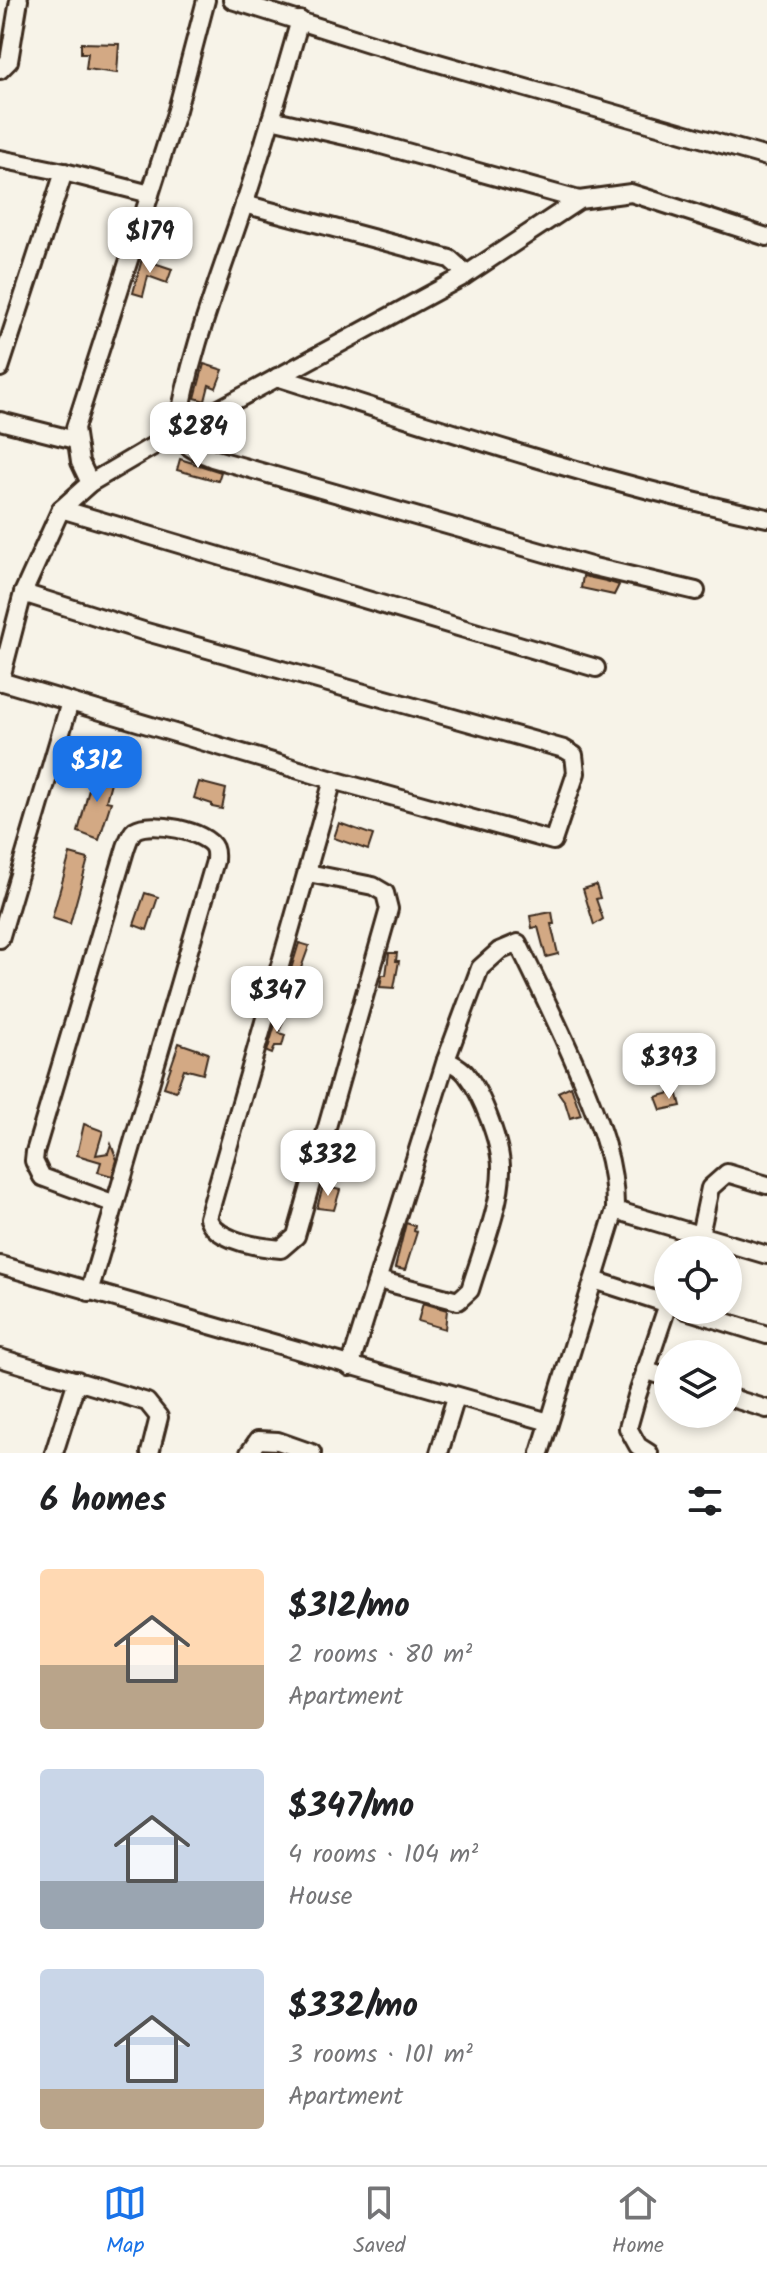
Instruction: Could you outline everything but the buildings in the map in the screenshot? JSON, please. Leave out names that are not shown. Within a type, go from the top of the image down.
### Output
[{"type":"street","points":[[0,70],[9,61],[19,0]]},
{"type":"street","points":[[90,483],[80,462],[75,428],[177,110],[206,0]]},
{"type":"street","points":[[232,0],[399,52],[767,157]]},
{"type":"street","points":[[300,20],[244,204],[192,356],[177,432],[188,446],[212,458],[594,567],[696,591]]},
{"type":"street","points":[[271,119],[367,141],[579,200],[631,193],[767,237]]},
{"type":"street","points":[[0,159],[150,194]]},
{"type":"street","points":[[0,368],[64,172]]},
{"type":"street","points":[[23,593],[143,631],[564,749],[574,755],[576,773],[553,841],[333,780],[0,681],[23,593],[61,509],[90,483],[177,432],[464,276],[579,200]]},
{"type":"street","points":[[244,204],[450,259],[464,276]]},
{"type":"street","points":[[277,377],[619,483],[767,518]]},
{"type":"street","points":[[0,421],[75,440]]},
{"type":"street","points":[[61,509],[596,668]]},
{"type":"street","points":[[0,939],[70,702]]},
{"type":"street","points":[[308,873],[373,886],[385,893],[389,909],[296,1236],[281,1249],[236,1239],[217,1231],[208,1218],[333,780]]},
{"type":"street","points":[[89,1292],[115,1204],[215,861],[216,852],[209,841],[161,826],[138,829],[130,836],[34,1161],[42,1177],[115,1204]]},
{"type":"street","points":[[350,1367],[446,1060],[480,968],[499,951],[518,943],[559,1025],[604,1133],[615,1185],[615,1210],[540,1453]]},
{"type":"street","points":[[378,1280],[458,1301],[470,1290],[499,1191],[501,1162],[487,1113],[470,1080],[463,1070],[446,1060]]},
{"type":"street","points":[[700,1235],[710,1188],[727,1173],[767,1185]]},
{"type":"street","points":[[615,1210],[767,1255]]},
{"type":"street","points":[[0,1265],[549,1422]]},
{"type":"street","points":[[594,1280],[654,1299]]},
{"type":"street","points":[[649,1453],[638,1446],[628,1428],[661,1324]]},
{"type":"street","points":[[731,1324],[767,1335]]},
{"type":"street","points":[[0,1358],[147,1402],[159,1417],[150,1453]]},
{"type":"street","points":[[645,1370],[654,1373]]},
{"type":"street","points":[[54,1453],[77,1380]]},
{"type":"street","points":[[439,1453],[456,1397]]},
{"type":"street","points":[[742,1401],[767,1409]]},
{"type":"street","points":[[249,1453],[258,1440],[269,1439],[312,1453]]}]
